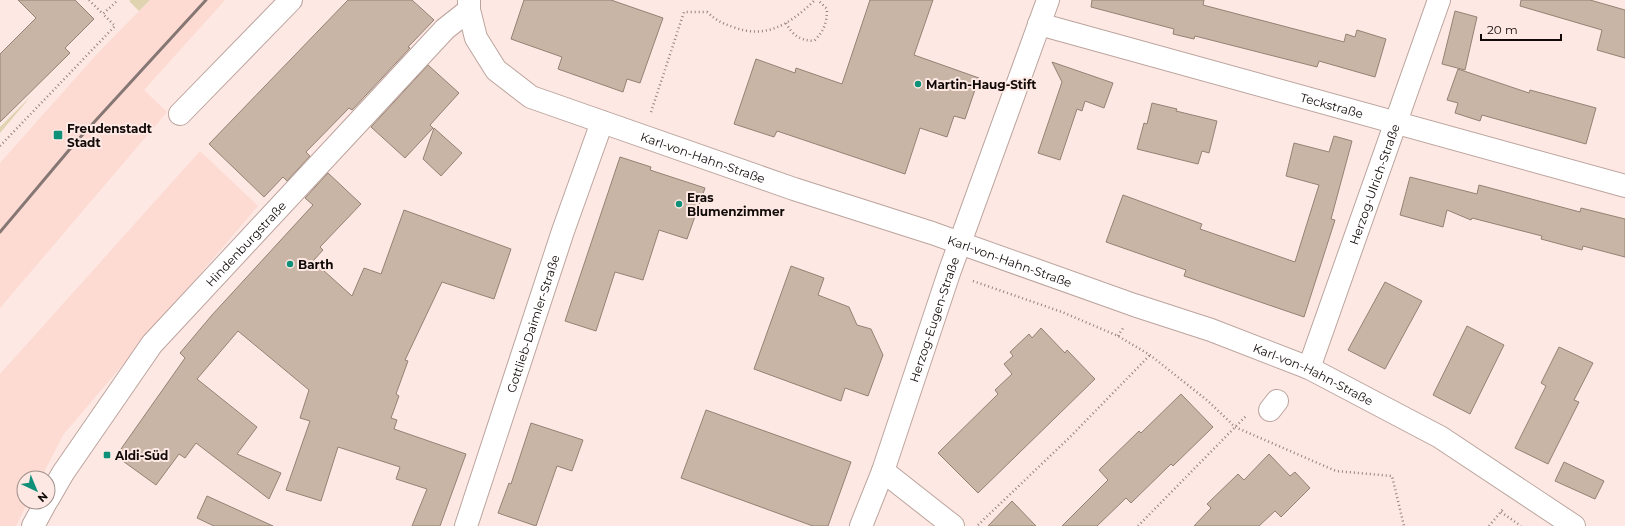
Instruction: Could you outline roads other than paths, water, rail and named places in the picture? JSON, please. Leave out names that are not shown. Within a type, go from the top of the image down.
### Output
[{"type":"street","points":[[180,114],[291,0]]},
{"type":"street","name":"Herzog-Eugen-Straße","points":[[861,526],[883,471],[960,244],[1048,0]]},
{"type":"street","name":"Herzog-Ulrich-Straße","points":[[1309,368],[1439,0]]},
{"type":"street","name":"Karl-von-Hahn-Straße","points":[[469,5],[476,38],[496,70],[531,97],[794,189],[932,233],[1134,305],[1211,330],[1309,368],[1440,437],[1574,526]]},
{"type":"street","name":"Hindenburgstraße","points":[[56,485],[152,344],[469,5]]},
{"type":"street","name":"Teckstraße","points":[[1039,24],[1625,186]]},
{"type":"street","name":"Gottlieb-Daimler-Straße","points":[[466,526],[563,231],[602,122]]},
{"type":"street","points":[[883,471],[953,526]]},
{"type":"street","points":[[33,526],[42,510]]},
{"type":"railway","points":[[0,232],[75,143],[206,0]]},
{"type":"place","name":"Martin-Haug-Stift","points":[[918,84]]},
{"type":"place","name":"Freudenstadt Stadt","points":[[58,135]]},
{"type":"place","name":"Eras Blumenzimmer","points":[[679,204]]},
{"type":"place","name":"Barth","points":[[290,264]]},
{"type":"place","name":"Aldi-Süd","points":[[107,455]]}]
